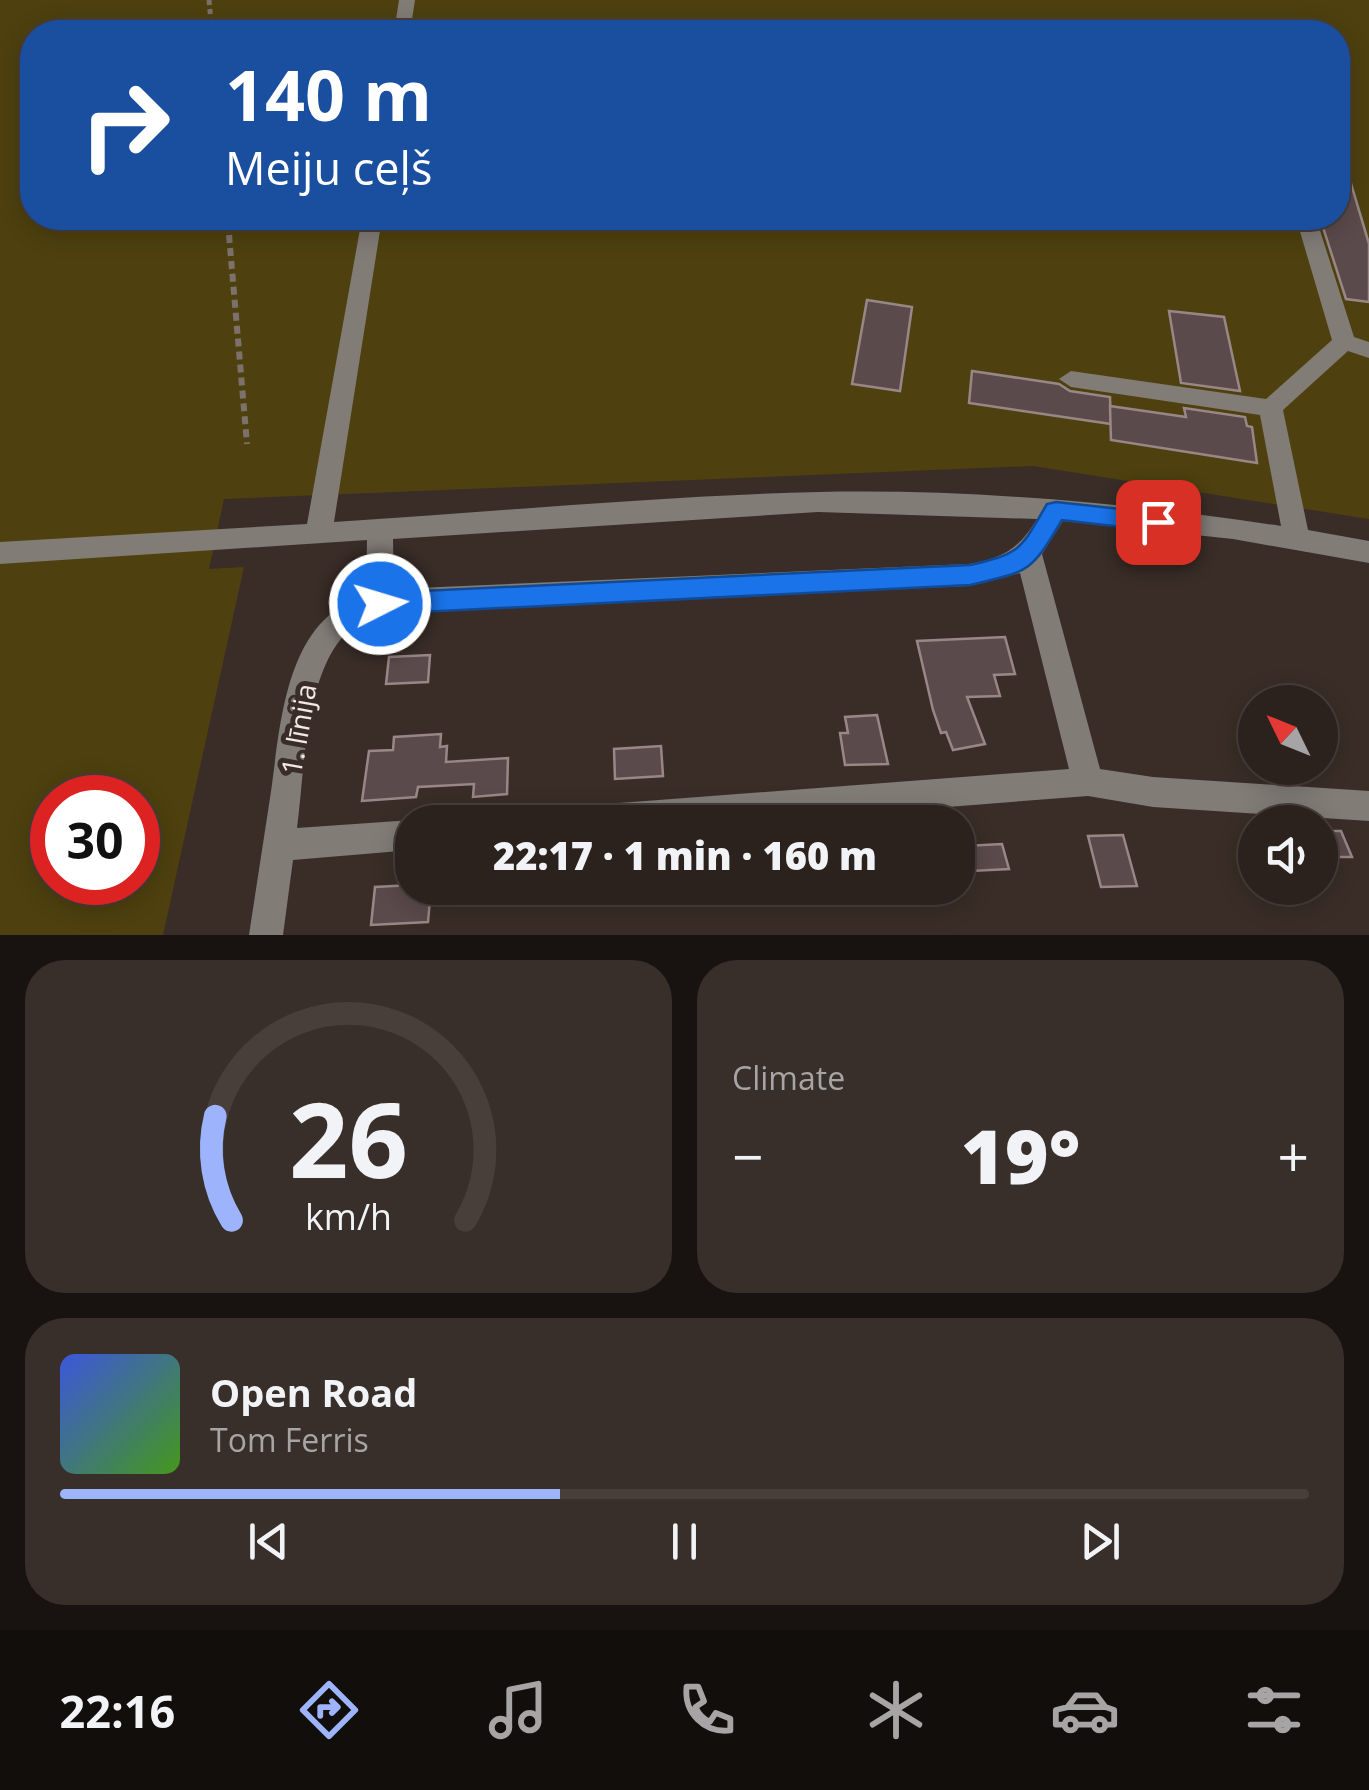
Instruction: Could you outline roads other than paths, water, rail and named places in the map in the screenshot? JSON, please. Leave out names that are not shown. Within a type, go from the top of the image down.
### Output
[{"type":"street","points":[[319,532],[370,230]]},
{"type":"street","points":[[1310,230],[1344,342]]},
{"type":"street","points":[[1344,342],[1369,350]]},
{"type":"street","points":[[1271,408],[1344,342]]},
{"type":"street","points":[[1071,378],[1271,408]]},
{"type":"street","points":[[1271,408],[1296,537]]},
{"type":"street","points":[[0,553],[818,502],[947,501],[1296,537],[1369,552]]},
{"type":"street","points":[[1056,511],[1029,554],[1088,782]]},
{"type":"street","points":[[380,530],[380,604]]},
{"type":"street","name":"1. līnija","points":[[266,935],[300,690],[316,652],[338,622],[364,607],[970,575],[1009,569],[1029,554]]},
{"type":"street","points":[[788,805],[1088,782],[1153,792],[1369,806]]},
{"type":"street","points":[[280,845],[395,836]]}]
